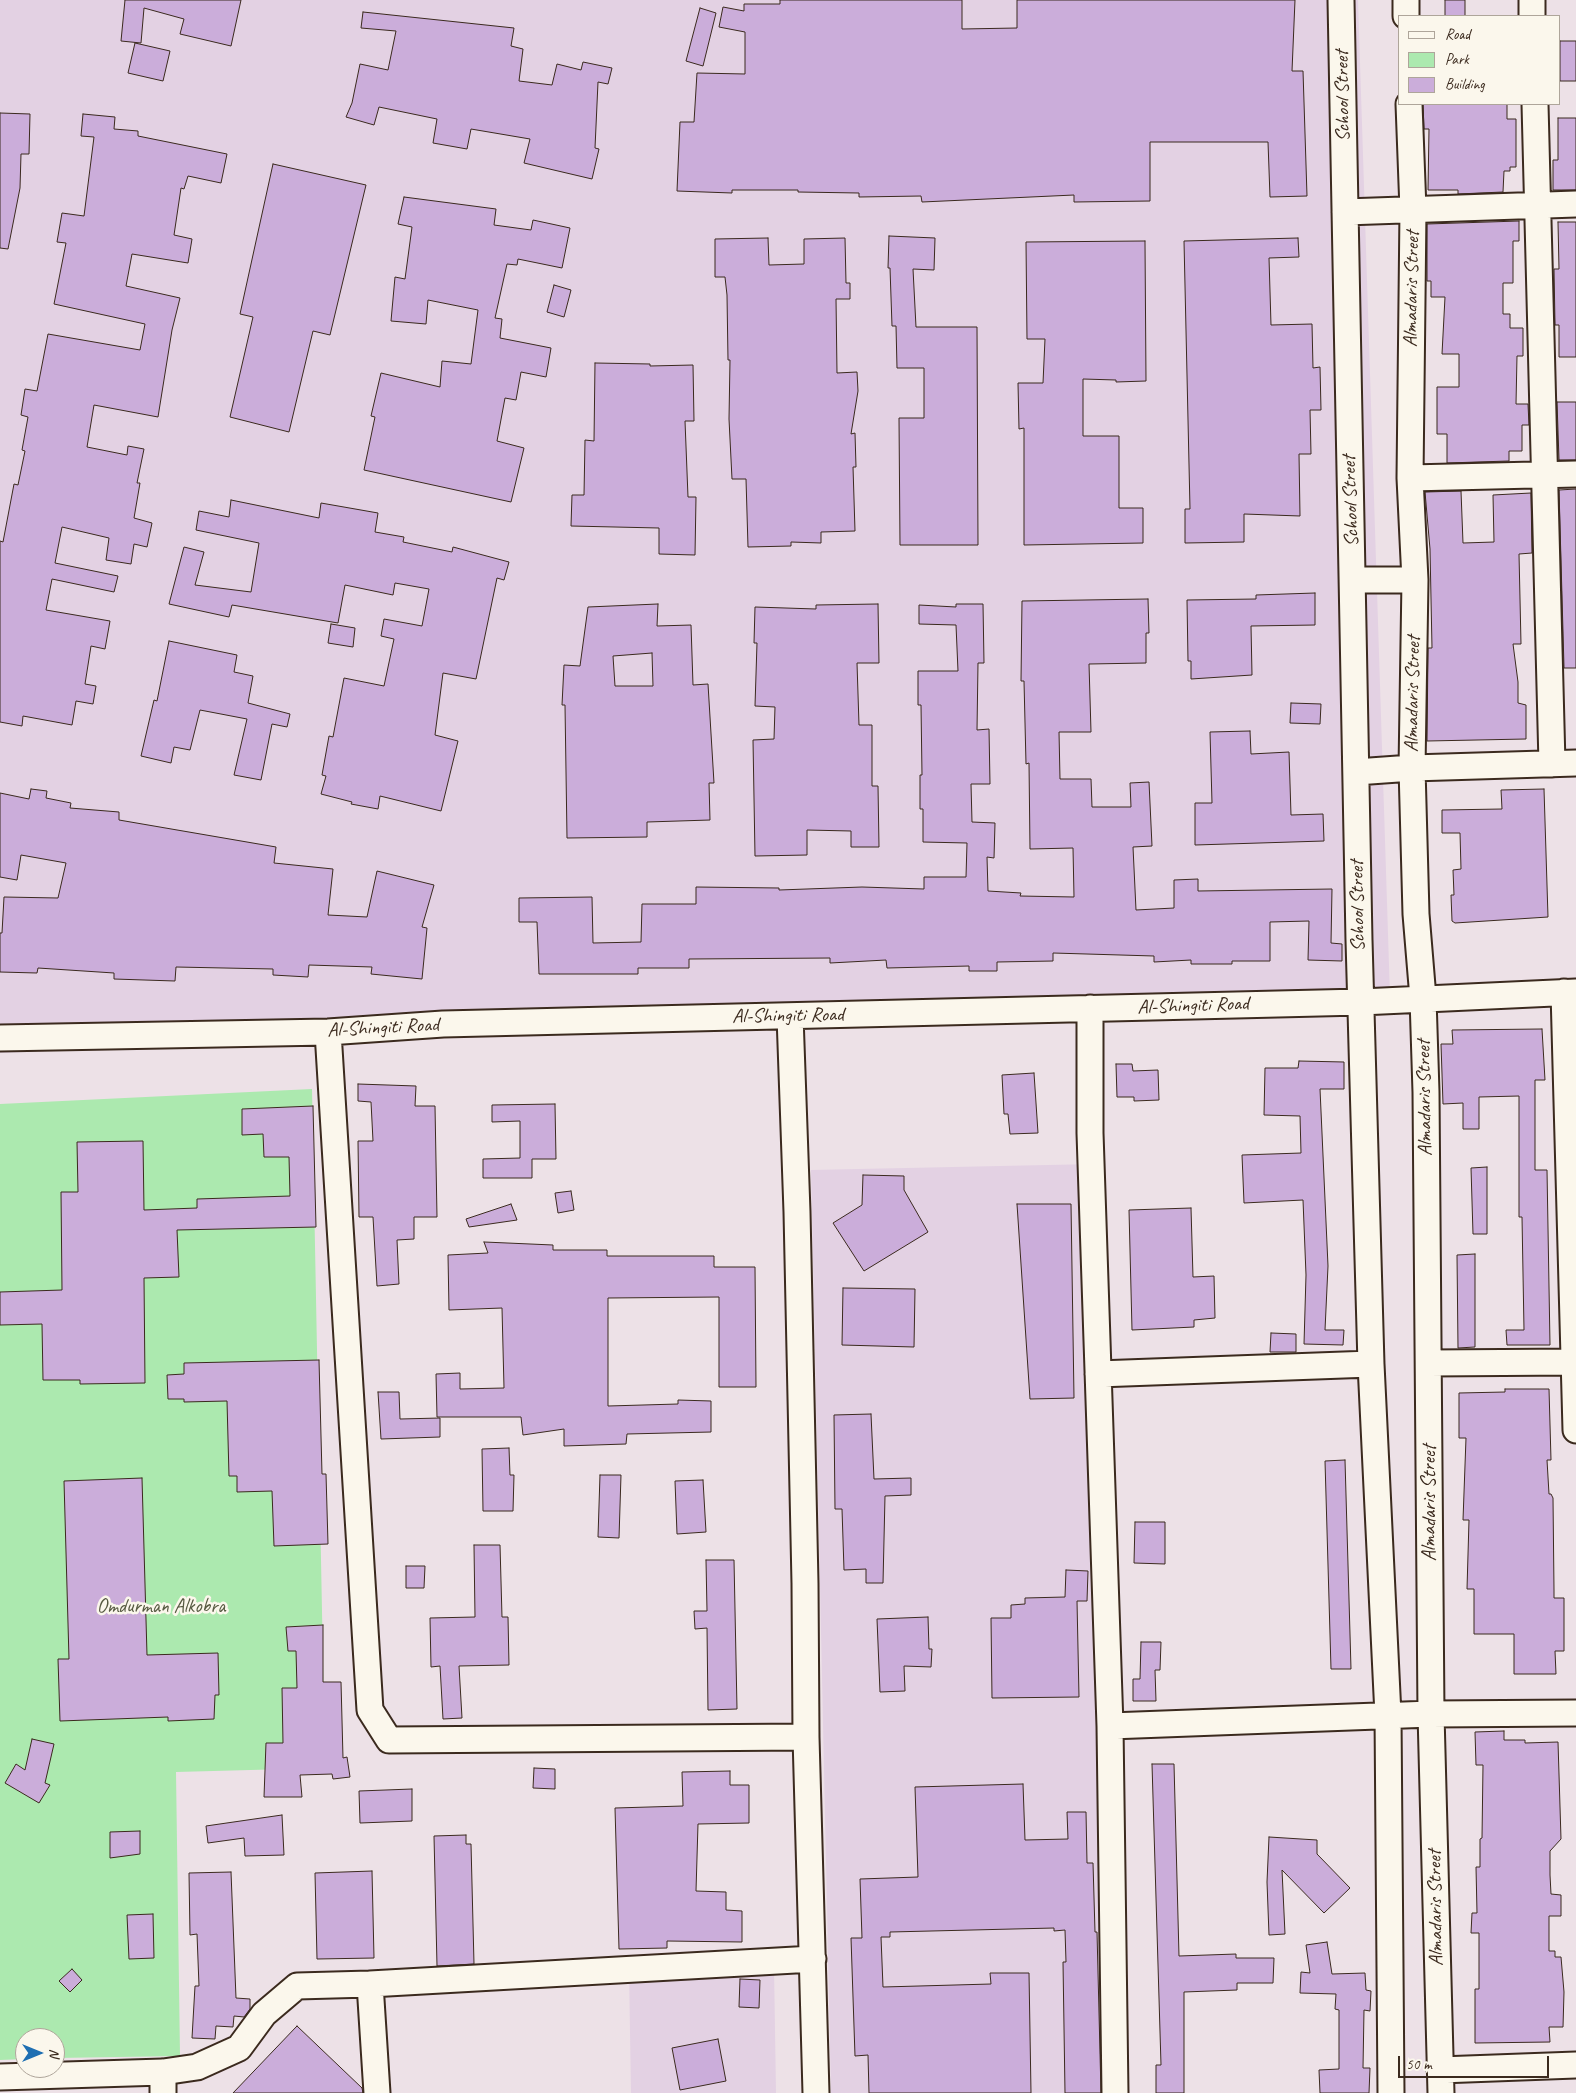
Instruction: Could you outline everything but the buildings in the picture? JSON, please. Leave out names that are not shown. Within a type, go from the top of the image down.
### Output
[{"type":"street","name":"School Street","points":[[1341,0],[1361,1002]]},
{"type":"street","points":[[1406,0],[1406,15]]},
{"type":"street","points":[[1532,0],[1532,15]]},
{"type":"street","name":"Almadaris Street","points":[[1409,105],[1413,210],[1410,478],[1415,580],[1412,768],[1416,914],[1423,998],[1429,1363],[1431,1714],[1440,2081]]},
{"type":"street","points":[[1534,105],[1552,764]]},
{"type":"street","points":[[1345,212],[1576,204]]},
{"type":"street","points":[[1410,478],[1576,474]]},
{"type":"street","points":[[1353,580],[1415,580]]},
{"type":"street","points":[[1356,772],[1412,768],[1576,763]]},
{"type":"street","points":[[1570,992],[1576,1430]]},
{"type":"street","name":"Al-Shingiti Road","points":[[0,1038],[328,1032],[443,1024],[1361,1002],[1570,992]]},
{"type":"street","points":[[1361,1002],[1371,1364],[1388,1715],[1391,2093]]},
{"type":"street","points":[[1090,1008],[1090,1133],[1110,1726],[1115,2093]]},
{"type":"street","points":[[790,1016],[816,2093]]},
{"type":"street","points":[[328,1032],[370,1710],[389,1740],[806,1737]]},
{"type":"street","points":[[1429,1363],[1575,1362]]},
{"type":"street","points":[[1098,1374],[1371,1364]]},
{"type":"street","points":[[1110,1726],[1388,1715],[1576,1712]]},
{"type":"street","points":[[0,2077],[163,2082],[240,2048],[264,2014],[296,1986],[370,1984],[813,1959]]},
{"type":"street","points":[[370,1984],[377,2093]]},
{"type":"street","points":[[1440,2081],[1576,2065]]},
{"type":"shaded area","points":[[0,0],[1358,0],[1390,996],[0,1053]]},
{"type":"shaded area","points":[[1095,1164],[1115,2093],[831,2093],[811,1170]]},
{"type":"shaded area","points":[[774,1967],[776,2093],[631,2093],[629,1970]]},
{"type":"green space","name":"Omdurman Alkobra","points":[[312,1089],[325,1768],[176,1772],[180,2056],[65,2058],[65,2028],[15,2028],[15,2059],[0,2060],[0,1104]]}]
